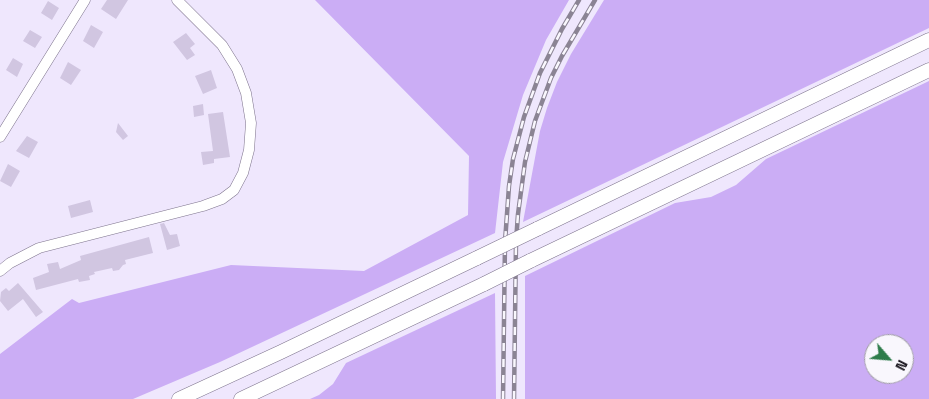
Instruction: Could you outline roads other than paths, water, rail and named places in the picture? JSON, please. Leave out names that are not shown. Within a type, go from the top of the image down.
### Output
[{"type":"highway","points":[[179,399],[929,40]]},
{"type":"highway","points":[[241,399],[929,70]]},
{"type":"street","points":[[0,137],[85,0]]},
{"type":"street","points":[[0,271],[10,263],[39,248],[203,206],[222,200],[234,190],[243,173],[249,150],[251,123],[246,93],[237,69],[222,44],[177,0]]},
{"type":"railway","points":[[503,399],[505,242],[513,159],[524,117],[540,73],[579,0]]},
{"type":"railway","points":[[514,399],[516,242],[525,162],[535,121],[551,78],[595,0]]}]
